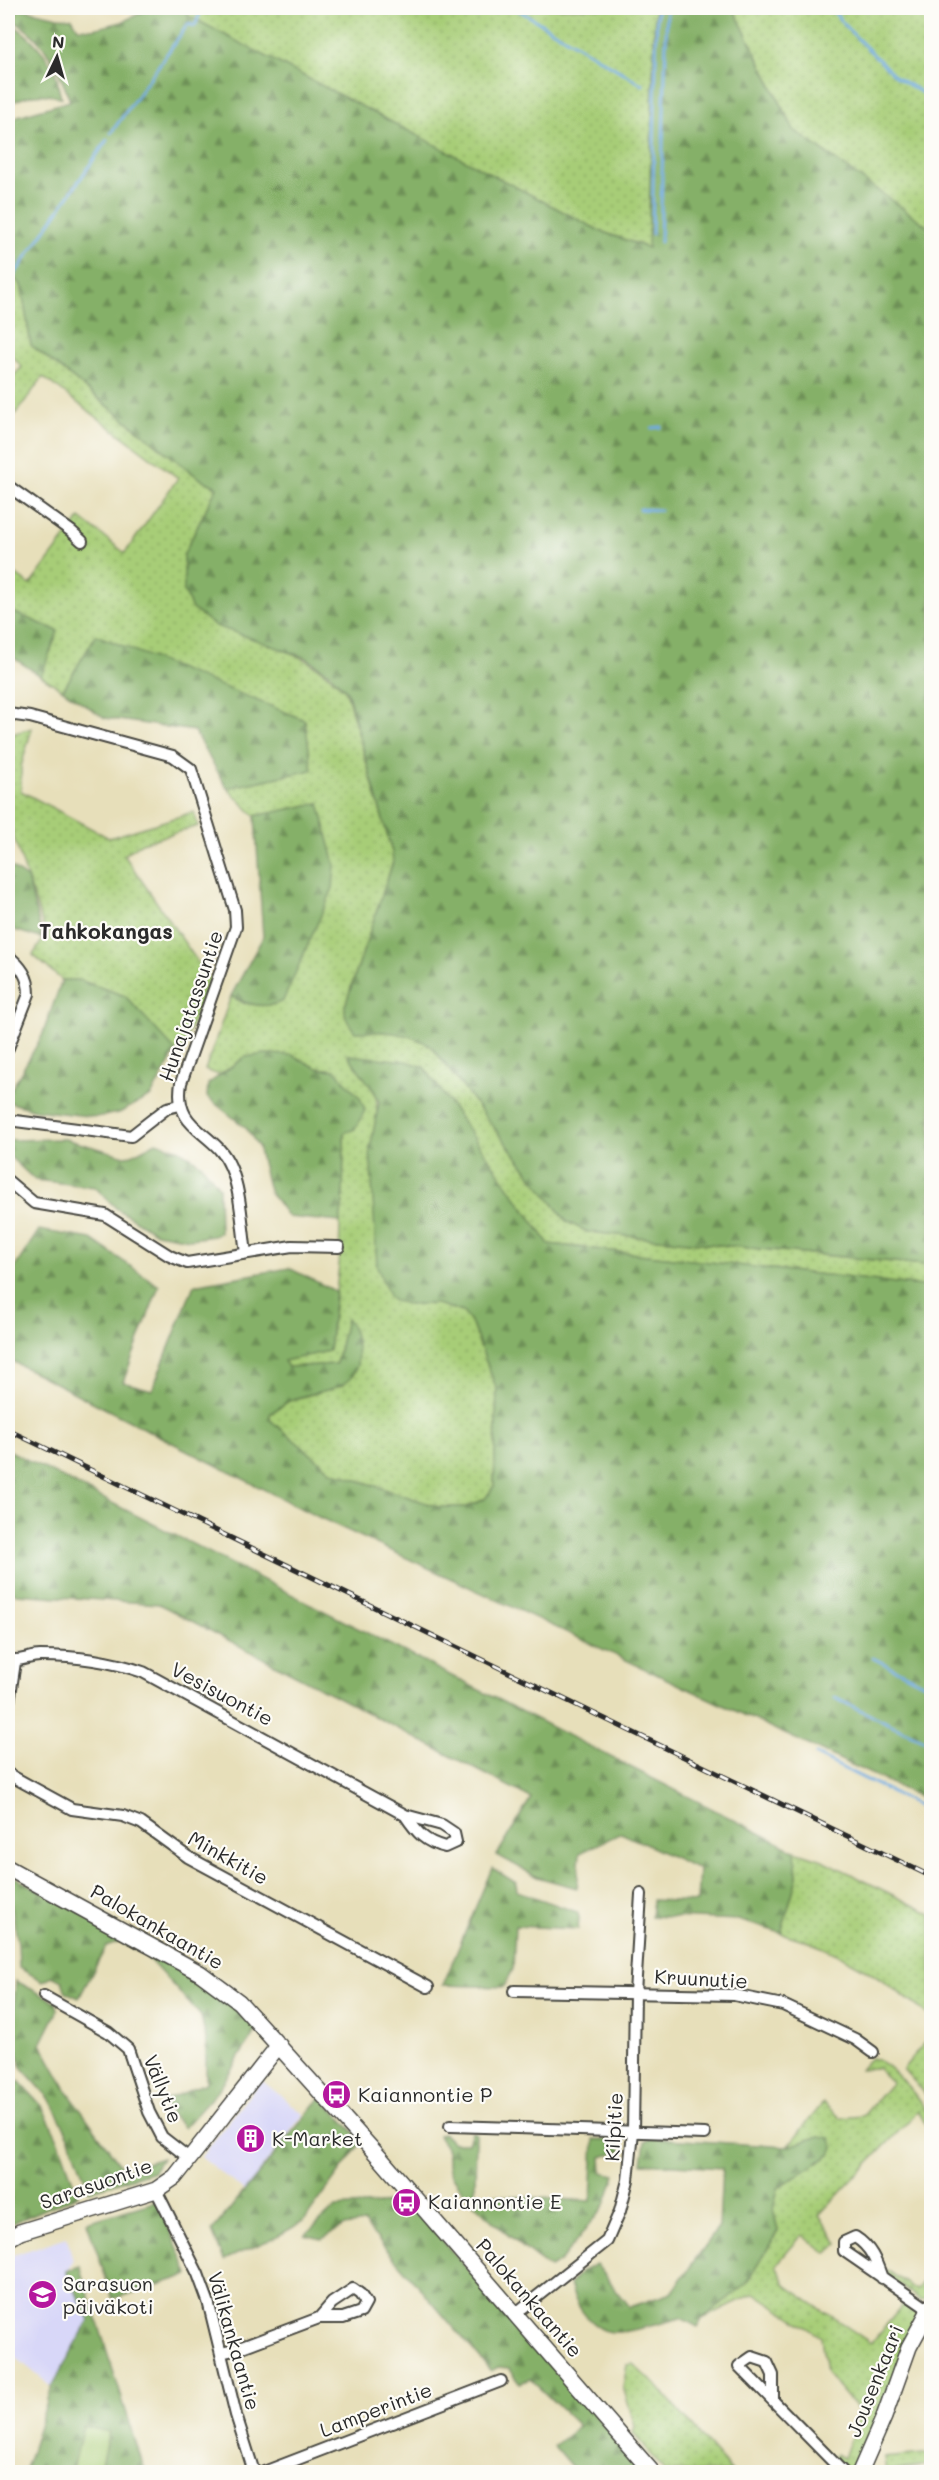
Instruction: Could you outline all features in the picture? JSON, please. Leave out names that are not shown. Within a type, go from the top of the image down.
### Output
[{"type":"main road","name":"Palokankaantie","points":[[8,1868],[200,1973],[239,2002],[652,2472]]},
{"type":"main road","name":"Sarasuontie","points":[[8,2239],[20,2232],[156,2190],[175,2177],[279,2045]]},
{"type":"main road","name":"Jousenkaari","points":[[860,2472],[884,2417],[909,2347],[930,2307]]},
{"type":"street","points":[[8,486],[82,541]]},
{"type":"street","name":"Hunajatassuntie","points":[[8,714],[30,717],[173,756],[191,769],[235,910],[236,927],[181,1083],[180,1105],[186,1119],[229,1163],[236,1188],[246,1253]]},
{"type":"street","points":[[8,956],[24,972],[29,994],[8,1048]]},
{"type":"street","points":[[8,1120],[131,1136],[166,1108],[180,1105]]},
{"type":"street","points":[[8,1181],[34,1203],[112,1218],[178,1261],[195,1263],[292,1246],[339,1247]]},
{"type":"street","name":"Vesisuontie","points":[[11,1660],[36,1656],[56,1657],[122,1665],[143,1672],[405,1815]]},
{"type":"street","points":[[8,1709],[11,1660]]},
{"type":"street","name":"Minkkitie","points":[[8,1774],[72,1809],[123,1816],[141,1823],[188,1857],[428,1987]]},
{"type":"street","name":"Kilpitie","points":[[515,2314],[606,2241],[620,2211],[628,2180],[633,2132],[635,1993],[641,1894]]},
{"type":"street","name":"Kruunutie","points":[[514,1991],[734,1995],[783,2005],[846,2034],[873,2052]]},
{"type":"street","name":"Vällytie","points":[[44,1995],[108,2032],[128,2049],[149,2112],[162,2136],[189,2158]]},
{"type":"street","points":[[450,2126],[705,2134]]},
{"type":"street","name":"Välikankaantie","points":[[156,2190],[198,2274],[236,2415],[254,2472]]},
{"type":"street","points":[[882,2278],[930,2307]]},
{"type":"street","points":[[221,2353],[319,2318]]},
{"type":"street","name":"Lamperintie","points":[[264,2472],[501,2381]]},
{"type":"street","points":[[773,2399],[843,2472]]},
{"type":"shaded area","points":[[261,2080],[304,2114],[244,2191],[201,2157]]},
{"type":"shaded area","name":"Sarasuon päiväkoti","points":[[67,2237],[73,2261],[66,2271],[89,2320],[52,2387],[8,2351],[8,2257]]},
{"type":"green space","points":[[18,8],[72,18],[78,28],[93,29],[122,22],[151,8],[189,8],[187,15],[600,231],[648,248],[655,8],[733,8],[794,130],[931,229],[931,1264],[588,1232],[567,1222],[432,1047],[405,1035],[355,1032],[348,1023],[345,1006],[393,862],[347,691],[329,673],[306,658],[214,625],[192,609],[184,591],[184,554],[217,487],[199,478],[31,345],[21,284],[8,274],[8,124],[18,116],[70,101],[50,56],[25,28],[14,21]]},
{"type":"green space","points":[[189,8],[655,8],[649,248],[600,231],[186,15]]},
{"type":"green space","points":[[733,8],[931,8],[931,229],[794,130]]},
{"type":"green space","points":[[13,25],[32,40],[48,60],[56,75],[62,98],[34,95],[8,104],[8,35]]},
{"type":"green space","points":[[8,274],[21,284],[31,345],[199,478],[217,487],[184,554],[214,625],[301,658],[346,691],[393,862],[345,1006],[355,1031],[405,1035],[432,1047],[567,1222],[588,1232],[931,1264],[931,1287],[548,1244],[424,1067],[349,1055],[370,1084],[376,1098],[376,1119],[409,1304],[437,1304],[463,1312],[471,1322],[497,1390],[494,1486],[485,1499],[467,1507],[438,1507],[331,1471],[270,1420],[270,1414],[289,1401],[343,1385],[346,1320],[336,1364],[288,1367],[283,1361],[329,1351],[339,1265],[343,1201],[344,1133],[335,1070],[317,1068],[292,1055],[245,1057],[219,1075],[205,1070],[231,996],[245,1004],[319,803],[255,816],[227,788],[311,770],[97,635],[63,690],[41,676],[57,631],[8,610],[8,569],[30,585],[80,518],[125,553],[178,478],[43,377],[8,424],[8,381],[22,367],[8,351]]},
{"type":"green space","points":[[8,610],[58,631],[41,676],[8,654]]},
{"type":"green space","points":[[96,635],[305,720],[312,770],[227,788],[194,731],[105,718],[63,690]]},
{"type":"green space","points":[[32,728],[21,767],[21,791],[109,838],[194,812],[198,826],[142,843],[124,855],[209,978],[180,1056],[125,996],[79,980],[62,980],[33,955],[46,934],[8,820],[8,735]]},
{"type":"green space","points":[[319,803],[335,865],[333,888],[283,1001],[270,1005],[243,1002],[231,996],[263,937],[255,816]]},
{"type":"green space","points":[[8,865],[27,878],[43,939],[8,928]]},
{"type":"green space","points":[[62,980],[79,980],[125,996],[176,1051],[151,1096],[119,1113],[96,1117],[35,1110],[8,1102],[8,1095],[42,1036]]},
{"type":"green space","points":[[265,1054],[292,1055],[317,1068],[335,1070],[360,1098],[365,1110],[355,1129],[344,1133],[343,1201],[340,1222],[288,1217],[269,1191],[258,1146],[246,1128],[207,1097],[208,1084],[245,1057]]},
{"type":"green space","points":[[348,1055],[406,1061],[424,1067],[549,1244],[931,1287],[931,1802],[310,1513],[8,1359],[8,1278],[39,1230],[91,1239],[159,1286],[123,1382],[152,1390],[194,1285],[289,1268],[335,1291],[329,1351],[284,1361],[288,1367],[336,1364],[346,1319],[354,1333],[357,1364],[353,1375],[346,1382],[325,1391],[289,1401],[270,1414],[270,1420],[331,1471],[438,1507],[467,1507],[485,1499],[494,1486],[497,1390],[471,1322],[463,1312],[437,1304],[409,1304],[390,1298],[377,1266],[370,1149],[379,1102],[376,1094]]},
{"type":"green space","points":[[65,1139],[125,1156],[132,1155],[156,1142],[180,1150],[202,1165],[219,1187],[220,1232],[214,1236],[190,1239],[156,1233],[117,1209],[95,1187],[35,1180],[8,1155],[8,1140]]},
{"type":"green space","points":[[8,1450],[795,1851],[797,1877],[781,1933],[738,1920],[651,1916],[653,1900],[697,1902],[699,1869],[621,1833],[580,1853],[577,1888],[537,1877],[497,1855],[531,1798],[159,1604],[16,1594],[8,1588]]},
{"type":"green space","points":[[795,1851],[823,1860],[931,1914],[931,2017],[878,1978],[843,1957],[781,1933],[797,1877]]},
{"type":"green space","points":[[492,1868],[516,1883],[517,1891],[577,1912],[578,1929],[515,1926],[513,1969],[504,1987],[443,1985]]},
{"type":"green space","points":[[12,1876],[200,1975],[258,2027],[219,2089],[184,2128],[171,2115],[163,2101],[206,2083],[206,2039],[201,2016],[145,1955],[120,1942],[106,1947],[79,1998],[66,1992],[62,1981],[52,1976],[43,1981],[19,1968],[18,1943],[8,1887]]},
{"type":"green space","points":[[16,1981],[56,2002],[58,2010],[41,2044],[67,2091],[124,2170],[162,2158],[154,2171],[89,2191],[69,2136],[49,2098],[21,2067],[12,2031]]},
{"type":"green space","points":[[931,2035],[932,2098],[930,2099],[903,2069]]},
{"type":"green space","points":[[871,2058],[887,2066],[914,2093],[931,2120],[931,2134],[918,2111],[819,2215],[839,2244],[827,2253],[802,2235],[776,2265],[787,2286],[871,2343],[903,2305],[900,2302],[903,2298],[916,2305],[919,2311],[880,2416],[854,2470],[846,2470],[833,2460],[836,2454],[844,2458],[860,2412],[826,2373],[821,2337],[755,2293],[702,2319],[747,2283],[778,2231],[773,2209],[778,2188],[831,2154],[820,2136],[787,2147],[823,2103],[841,2118],[863,2116],[892,2082],[877,2068],[860,2069]]},
{"type":"green space","points":[[19,2081],[42,2106],[58,2139],[78,2195],[8,2225],[8,2089]]},
{"type":"green space","points":[[321,2097],[362,2141],[304,2221],[276,2237],[224,2260],[212,2231]]},
{"type":"green space","points":[[472,2132],[476,2133],[475,2194],[591,2201],[594,2139],[622,2140],[621,2152],[601,2157],[602,2172],[615,2175],[605,2205],[560,2262],[550,2268],[539,2260],[478,2208],[455,2181],[449,2170],[446,2149],[438,2135],[443,2133],[453,2143],[468,2143]]},
{"type":"green space","points":[[820,2136],[830,2138],[834,2147],[831,2154],[778,2188],[773,2209],[778,2231],[747,2283],[702,2319],[698,2327],[681,2318],[632,2330],[613,2332],[599,2328],[582,2312],[570,2284],[581,2272],[596,2264],[630,2307],[671,2293],[719,2227],[722,2168],[642,2163],[645,2142],[652,2138],[787,2147]]},
{"type":"green space","points":[[158,2201],[189,2275],[113,2299],[87,2222]]},
{"type":"green space","points":[[407,2202],[645,2472],[576,2472],[554,2446],[579,2426],[530,2379],[520,2383],[509,2368],[498,2367],[491,2371],[364,2223],[344,2226],[322,2239],[305,2235],[336,2207]]},
{"type":"green space","points":[[80,2266],[147,2472],[99,2472],[109,2432],[73,2468],[78,2472],[24,2472],[52,2387],[89,2320],[66,2271]]},
{"type":"green space","points":[[887,2270],[916,2290],[931,2272],[931,2298],[920,2300],[885,2273]]},
{"type":"green space","points":[[633,2364],[651,2379],[732,2472],[665,2472],[633,2433],[635,2426],[623,2387],[627,2365]]},
{"type":"green space","points":[[83,2426],[109,2432],[99,2472],[78,2472],[73,2469]]},
{"type":"green space","points":[[931,2453],[931,2466],[886,2471],[884,2458]]},
{"type":"waterway","points":[[111,133],[188,24],[195,26],[202,8]]},
{"type":"waterway","points":[[515,8],[643,85]]},
{"type":"waterway","points":[[652,234],[657,8]]},
{"type":"waterway","points":[[660,242],[667,8]]},
{"type":"waterway","points":[[831,8],[845,26],[896,77],[932,99]]},
{"type":"waterway","points":[[8,284],[107,140]]},
{"type":"waterway","points":[[652,428],[661,427]]},
{"type":"waterway","points":[[640,509],[660,510]]},
{"type":"waterway","points":[[873,1658],[932,1688]]},
{"type":"waterway","points":[[835,1698],[932,1744]]},
{"type":"waterway","points":[[816,1755],[932,1812]]},
{"type":"railway","points":[[8,1430],[932,1877]]},
{"type":"place","name":"Kaiannontie P","points":[[337,2095]]},
{"type":"place","name":"K-Market","points":[[251,2139]]},
{"type":"place","name":"Kaiannontie E","points":[[407,2202]]},
{"type":"place","name":"Sarasuon päiväkoti","points":[[42,2295]]},
{"type":"district","name":"Tahkokangas","points":[[106,932]]}]
